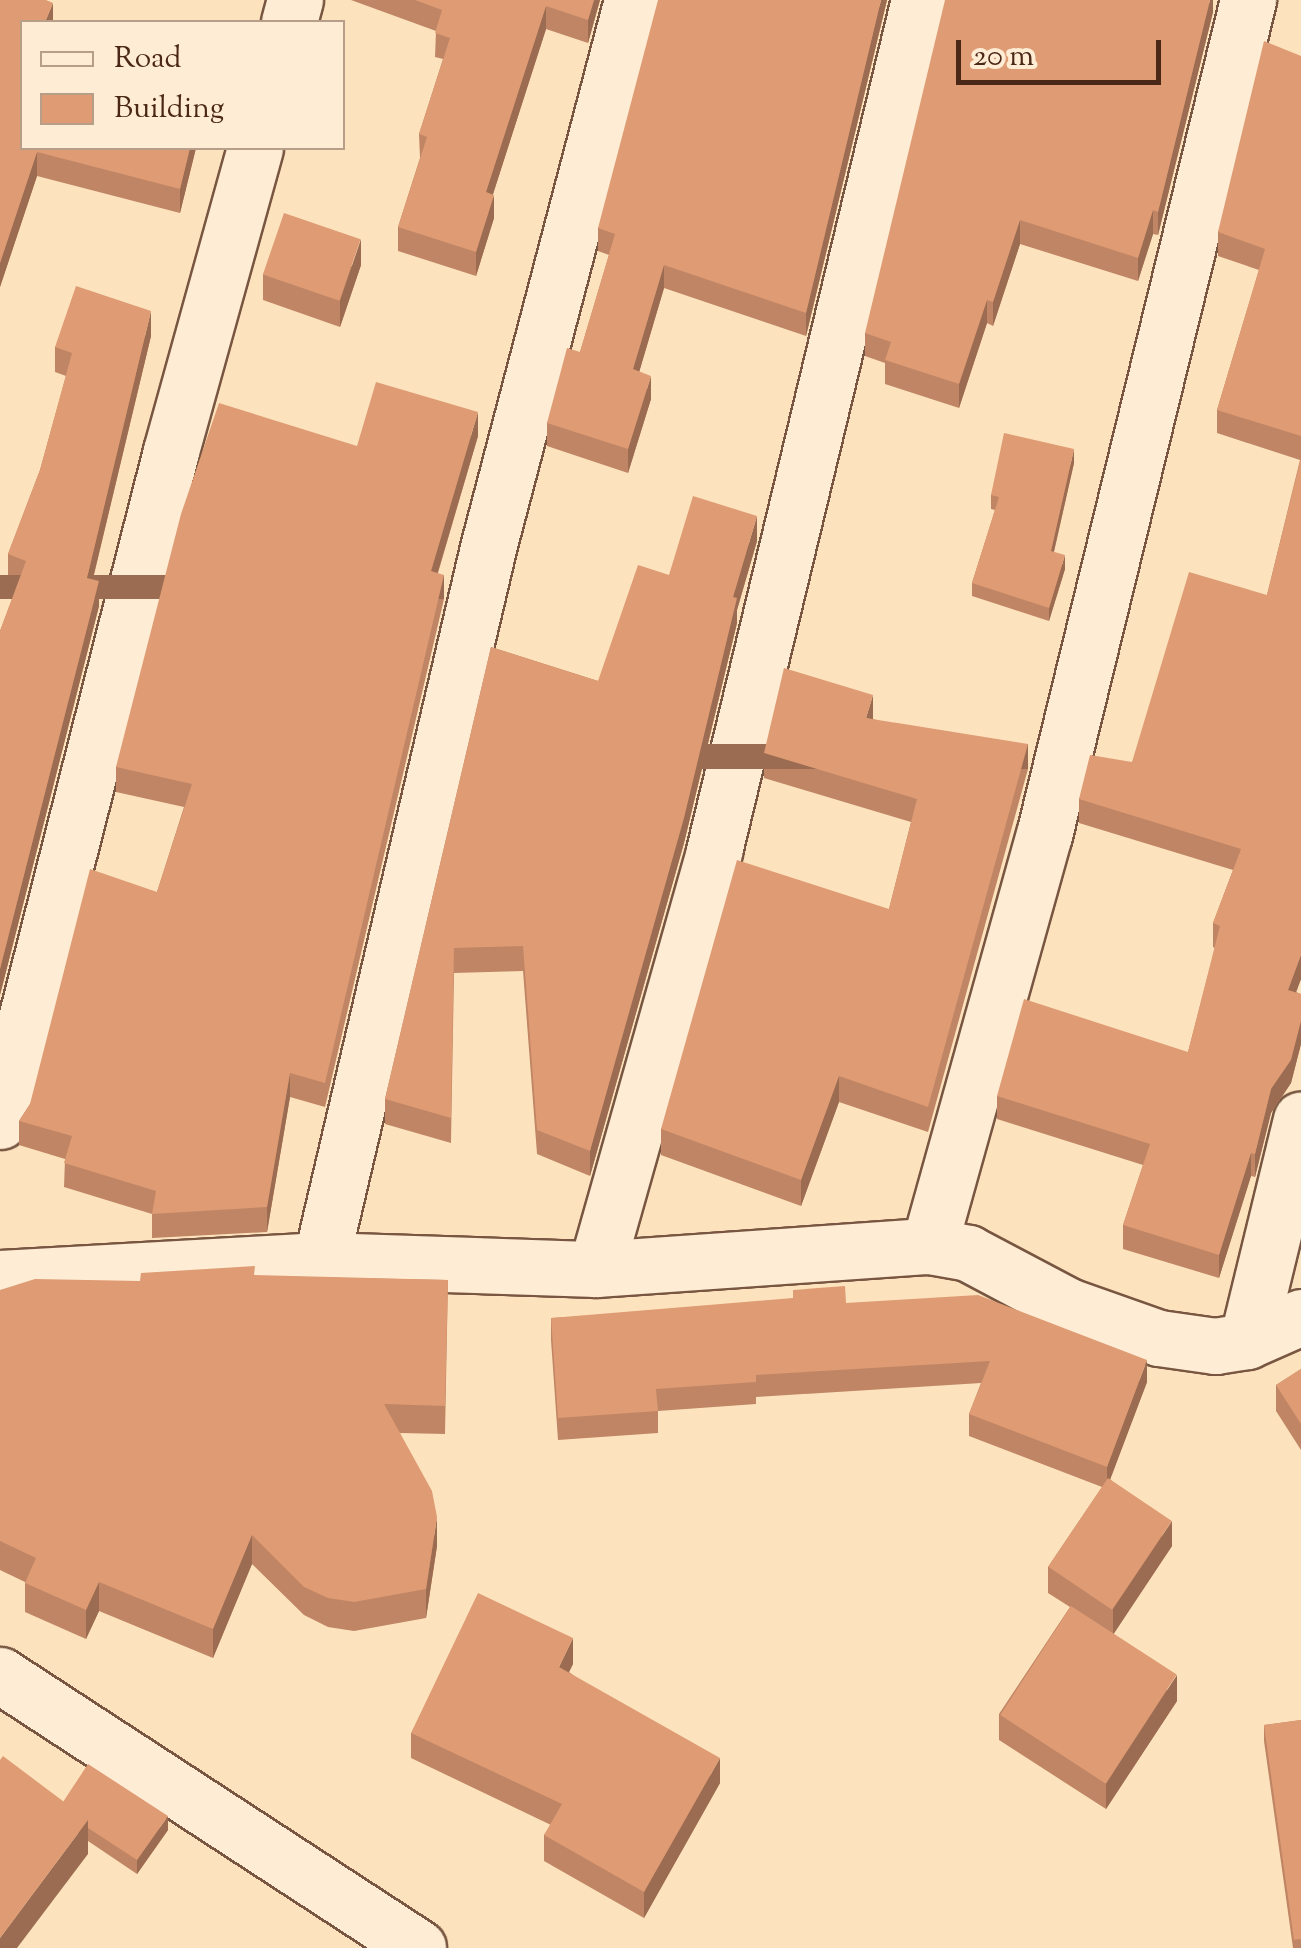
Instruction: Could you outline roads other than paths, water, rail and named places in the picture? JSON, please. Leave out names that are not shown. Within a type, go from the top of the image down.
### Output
[{"type":"street","points":[[321,1260],[489,544],[632,0]]},
{"type":"street","points":[[596,1269],[714,851],[919,0]]},
{"type":"street","points":[[930,1246],[1044,835],[1248,0]]},
{"type":"street","points":[[0,1121],[166,470],[253,150]]},
{"type":"street","points":[[1246,1341],[1301,1120]]},
{"type":"street","points":[[0,1278],[321,1260],[596,1269],[930,1246],[968,1253],[1000,1266],[1109,1324],[1190,1344],[1246,1341],[1301,1317]]},
{"type":"street","points":[[0,1675],[418,1948]]}]
